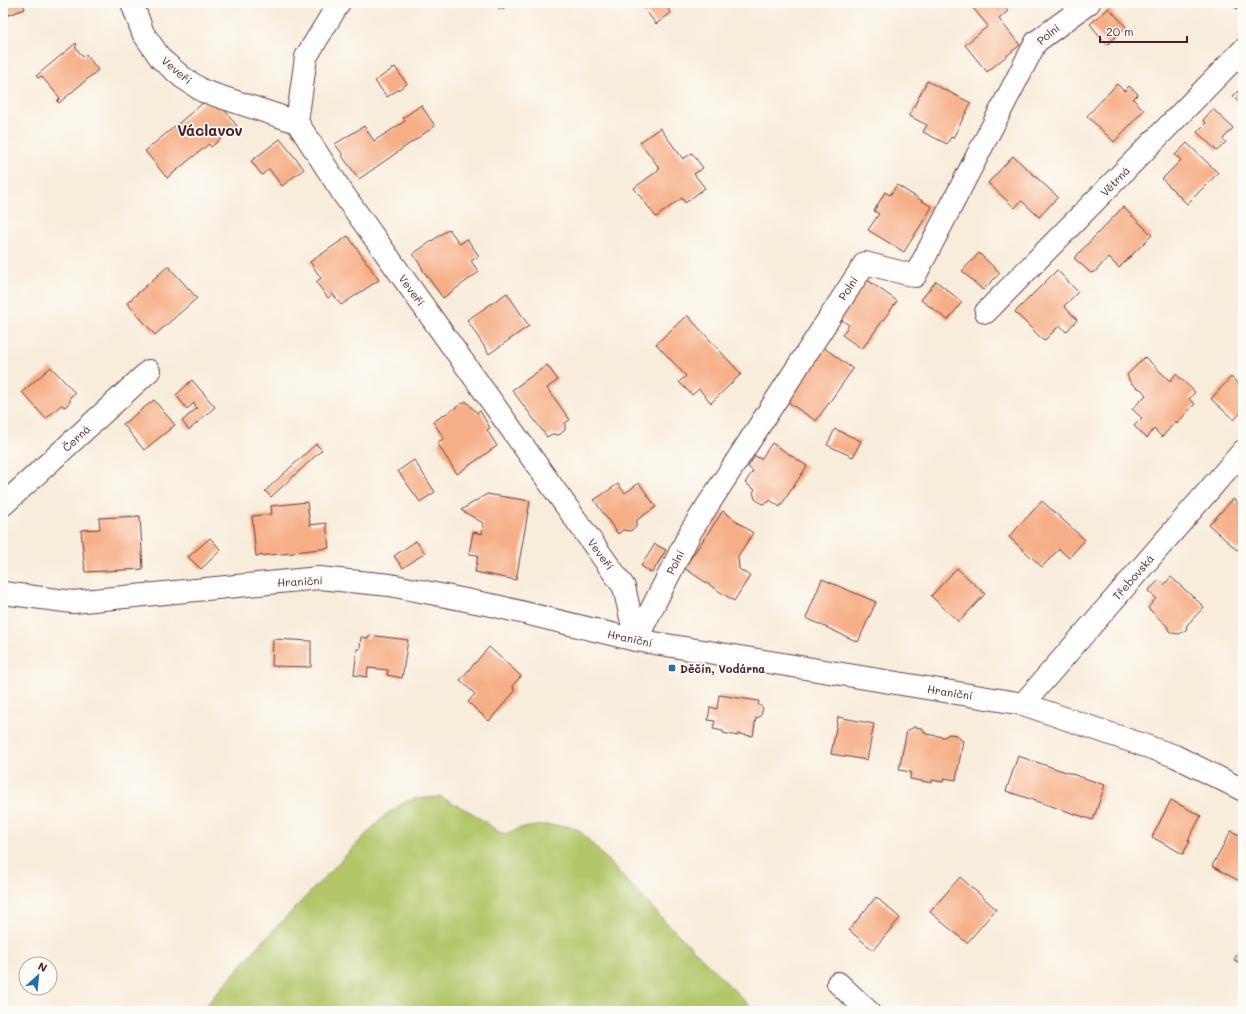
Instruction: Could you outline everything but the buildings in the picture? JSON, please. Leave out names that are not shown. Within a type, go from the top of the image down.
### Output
[{"type":"street","name":"Veveří","points":[[132,3],[143,33],[161,59],[182,76],[203,91],[297,122],[344,195],[624,587],[636,640]]},
{"type":"street","points":[[297,122],[306,57],[339,3]]},
{"type":"street","name":"Polní","points":[[636,640],[690,531],[865,263],[915,276],[1036,42],[1089,3]]},
{"type":"street","name":"Větrná","points":[[986,312],[1243,50]]},
{"type":"street","name":"Černá","points":[[3,505],[149,371]]},
{"type":"street","name":"Třebovská","points":[[1023,704],[1243,450]]},
{"type":"street","name":"Hraniční","points":[[3,593],[73,602],[318,578],[390,586],[496,606],[636,640],[1023,704],[1175,756],[1243,790]]},
{"type":"street","points":[[838,983],[868,1011]]},
{"type":"green space","points":[[441,797],[472,813],[499,832],[505,834],[521,828],[544,825],[568,826],[579,830],[661,917],[755,1011],[201,1011],[262,942],[383,817],[403,803],[414,799]]},
{"type":"place","name":"Děčín, Vodárna","points":[[672,668]]},
{"type":"district","name":"Václavov","points":[[210,130]]}]
